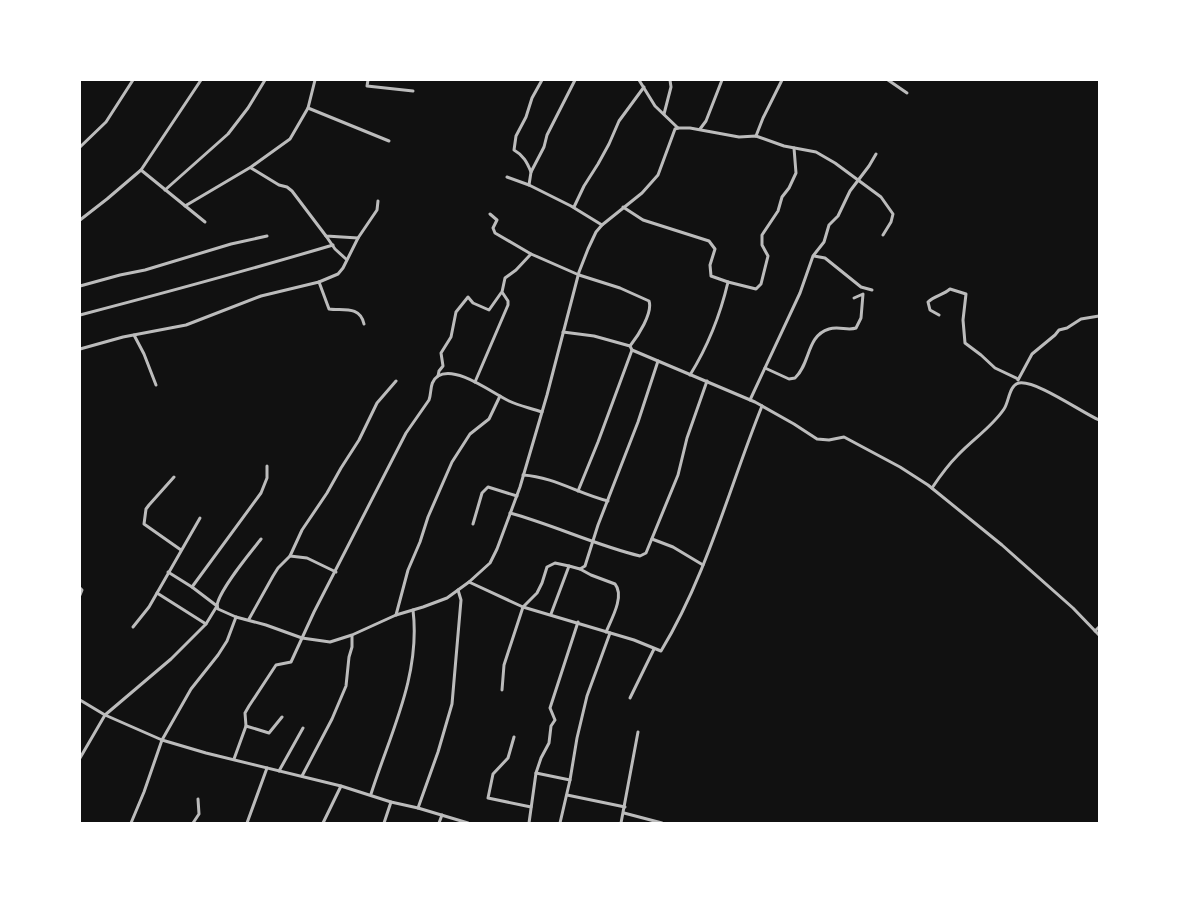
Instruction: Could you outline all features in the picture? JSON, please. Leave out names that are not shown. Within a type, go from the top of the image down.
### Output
[{"type":"street","points":[[80,147],[106,122],[133,80]]},
{"type":"street","points":[[80,220],[107,200],[141,170],[201,80]]},
{"type":"street","points":[[165,190],[228,134],[248,108],[265,80]]},
{"type":"street","points":[[185,206],[251,167],[290,139],[308,108],[315,80]]},
{"type":"street","points":[[368,80],[368,86],[413,91]]},
{"type":"street","points":[[531,172],[528,163],[521,154],[514,150],[514,144],[532,98],[542,80]]},
{"type":"street","points":[[529,185],[531,172],[544,147],[549,130],[575,80]]},
{"type":"street","points":[[639,80],[655,106],[678,128]]},
{"type":"street","points":[[664,114],[670,80]]},
{"type":"street","points":[[700,129],[706,121],[722,80]]},
{"type":"street","points":[[756,136],[782,80]]},
{"type":"street","points":[[888,80],[907,93]]},
{"type":"street","points":[[574,207],[609,144],[619,121],[644,87]]},
{"type":"street","points":[[308,108],[389,141]]},
{"type":"street","points":[[168,572],[217,606],[218,610],[302,638],[330,642],[447,598],[469,582],[490,563],[510,514],[542,412],[563,332],[588,249],[596,232],[602,225],[642,193],[658,175],[675,129],[700,129],[739,137],[756,136],[794,148],[816,152],[835,162],[881,197],[892,214],[883,235]]},
{"type":"street","points":[[622,208],[643,220],[709,242],[715,249],[710,265],[711,276],[756,289],[761,284],[768,256],[762,245],[762,235],[778,211],[782,197],[789,188],[796,173],[794,148]]},
{"type":"street","points":[[750,400],[800,293],[813,256],[824,242],[829,225],[838,216],[850,191],[876,154]]},
{"type":"street","points":[[251,167],[292,191],[332,245],[346,259]]},
{"type":"street","points":[[141,170],[205,222]]},
{"type":"street","points":[[507,177],[529,185],[574,207],[602,225]]},
{"type":"street","points":[[80,349],[134,335],[186,325],[261,296],[319,282],[338,274],[358,238],[377,210],[378,201]]},
{"type":"street","points":[[490,214],[497,220],[493,228],[495,233],[531,254],[579,276],[620,288],[649,301],[650,307],[643,327],[630,346]]},
{"type":"street","points":[[80,286],[145,270],[231,244],[267,236]]},
{"type":"street","points":[[326,236],[358,238]]},
{"type":"street","points":[[80,315],[132,303],[195,283],[332,245]]},
{"type":"street","points":[[234,759],[246,726],[246,713],[249,706],[276,665],[291,662],[314,612],[406,433],[429,400],[431,385],[443,366],[441,353],[451,337],[456,312],[468,297],[472,303],[489,310],[502,292],[505,278],[516,270],[531,254]]},
{"type":"street","points":[[813,256],[825,258],[861,287],[872,290]]},
{"type":"street","points":[[319,282],[329,309],[350,309],[357,313],[364,324]]},
{"type":"street","points":[[690,375],[702,356],[717,323],[728,282]]},
{"type":"street","points":[[939,315],[930,310],[928,302],[932,298],[944,294],[950,289],[966,294],[963,320],[965,343],[982,354],[995,368],[1018,379]]},
{"type":"street","points":[[475,382],[508,305],[508,301],[502,292]]},
{"type":"street","points":[[765,368],[789,379],[795,378],[800,373],[807,358],[812,341],[819,334],[837,327],[856,328],[861,318],[863,294],[854,298]]},
{"type":"street","points":[[932,488],[941,474],[959,454],[1006,407],[1015,385],[1032,354],[1056,335],[1059,330],[1067,328],[1088,316],[1099,316]]},
{"type":"street","points":[[563,332],[594,336],[630,346],[632,350],[750,400],[817,439],[844,438],[900,467],[932,488],[1016,558],[1073,608],[1099,635]]},
{"type":"street","points":[[134,335],[144,354],[156,385]]},
{"type":"street","points":[[578,491],[632,350]]},
{"type":"street","points":[[580,569],[585,566],[638,422],[658,360]]},
{"type":"street","points":[[438,376],[453,374],[475,382],[511,402],[542,412]]},
{"type":"street","points":[[249,620],[278,568],[290,556],[302,530],[359,440],[377,403],[396,380]]},
{"type":"street","points":[[510,514],[640,556],[646,553],[678,475],[687,438],[707,381]]},
{"type":"street","points":[[1015,385],[1019,383],[1037,388],[1099,420]]},
{"type":"street","points":[[396,616],[408,570],[452,462],[470,434],[489,419],[500,396]]},
{"type":"street","points":[[469,582],[523,607],[578,622],[661,650],[703,565],[762,406]]},
{"type":"street","points":[[192,587],[261,493],[267,478],[267,466]]},
{"type":"street","points":[[523,475],[562,484],[593,498],[608,501]]},
{"type":"street","points":[[174,477],[146,509],[144,524],[181,550]]},
{"type":"street","points":[[473,524],[482,493],[488,487],[516,496]]},
{"type":"street","points":[[133,627],[149,607],[200,518]]},
{"type":"street","points":[[80,758],[105,715],[171,659],[206,624],[217,606],[218,600],[236,572],[261,539]]},
{"type":"street","points":[[652,539],[674,547],[703,565]]},
{"type":"street","points":[[290,556],[308,558],[336,572]]},
{"type":"street","points":[[502,690],[504,665],[523,607],[537,593],[547,567],[555,563],[580,569],[618,587],[618,598],[587,696],[560,823]]},
{"type":"street","points":[[551,614],[569,566]]},
{"type":"street","points":[[80,588],[82,590],[80,595]]},
{"type":"street","points":[[418,808],[438,752],[452,704],[460,600],[458,590]]},
{"type":"street","points":[[157,593],[206,624]]},
{"type":"street","points":[[371,794],[407,690],[414,645],[413,610]]},
{"type":"street","points":[[130,823],[144,792],[162,740],[191,690],[227,641],[236,617]]},
{"type":"street","points":[[529,823],[536,773],[549,743],[551,726],[555,720],[550,708],[578,622]]},
{"type":"street","points":[[1095,631],[1099,626]]},
{"type":"street","points":[[302,776],[332,719],[346,686],[352,635]]},
{"type":"street","points":[[630,698],[654,649]]},
{"type":"street","points":[[80,700],[105,715],[162,740],[206,753],[371,794],[391,802],[468,823]]},
{"type":"street","points":[[246,726],[269,733],[282,717]]},
{"type":"street","points":[[279,771],[303,728]]},
{"type":"street","points":[[622,823],[638,732]]},
{"type":"street","points":[[514,736],[508,758],[494,774],[488,798],[531,807]]},
{"type":"street","points":[[247,823],[267,768]]},
{"type":"street","points":[[536,773],[570,780]]},
{"type":"street","points":[[323,823],[341,786]]},
{"type":"street","points":[[567,795],[625,807]]},
{"type":"street","points":[[193,823],[199,814],[198,799]]},
{"type":"street","points":[[384,823],[391,802]]},
{"type":"street","points":[[624,813],[662,823]]},
{"type":"street","points":[[439,823],[442,815]]}]
